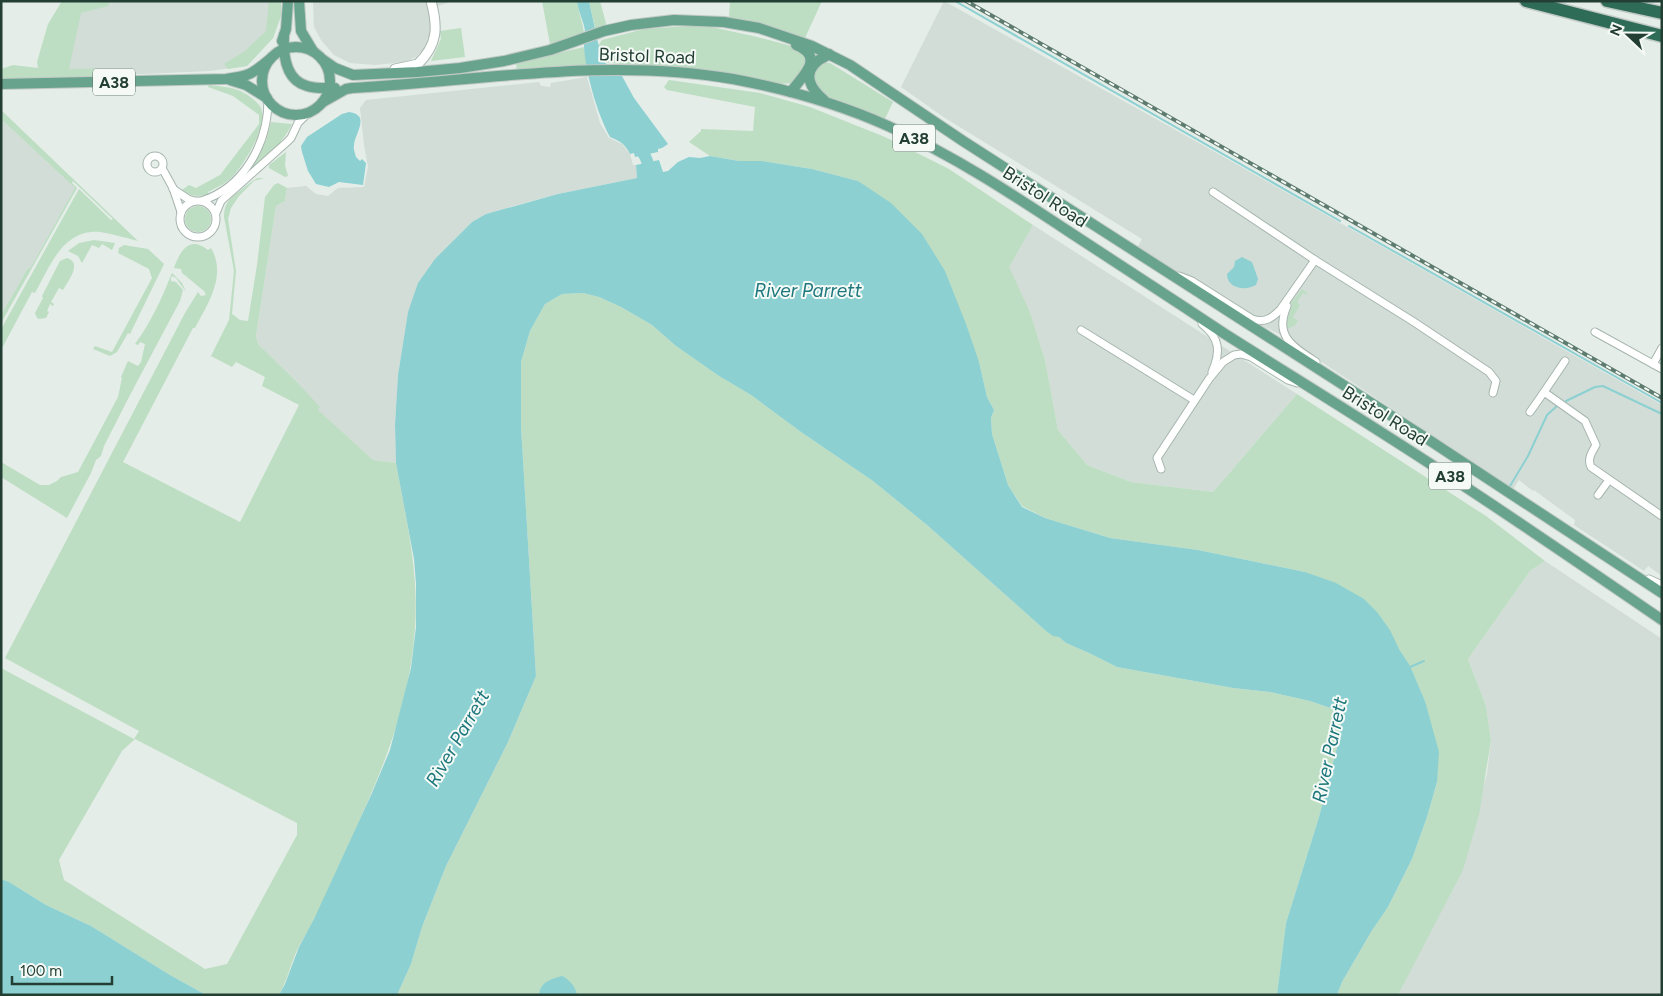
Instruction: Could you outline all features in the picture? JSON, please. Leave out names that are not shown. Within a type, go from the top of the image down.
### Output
[{"type":"highway","points":[[1526,1],[1662,36]]},
{"type":"highway","points":[[1608,1],[1662,13]]},
{"type":"main road","points":[[268,99],[264,92],[262,79],[266,65],[276,55],[284,35],[288,1]]},
{"type":"main road","points":[[300,1],[301,31],[313,52]]},
{"type":"main road","name":"Bristol Road","points":[[322,60],[343,72],[353,75],[417,72],[477,65],[522,57],[571,44],[604,31],[631,25],[674,20],[699,20],[744,25],[788,36],[829,54],[850,66],[1160,269],[1662,593]]},
{"type":"main road","points":[[744,25],[755,32],[805,48],[808,53],[810,66],[805,76],[791,92]]},
{"type":"main road","points":[[276,55],[300,47],[313,52]]},
{"type":"main road","name":"A38","points":[[313,52],[322,60]]},
{"type":"main road","points":[[826,103],[814,92],[809,78],[814,65],[829,54]]},
{"type":"main road","name":"A38","points":[[1,84],[226,79],[252,74],[276,55],[289,69],[297,82],[308,86],[346,89]]},
{"type":"main road","points":[[322,60],[329,71],[329,88],[323,102]]},
{"type":"main road","name":"Bristol Road","points":[[323,102],[346,89],[584,70],[625,70],[698,74],[732,79],[791,92],[886,125],[963,164],[1460,483],[1662,620]]},
{"type":"main road","name":"A38","points":[[226,79],[246,85],[268,99],[272,105],[284,112],[296,115],[309,112],[323,102]]},
{"type":"street","points":[[365,75],[418,64],[423,59],[434,41],[436,31],[435,14],[431,1]]},
{"type":"street","points":[[181,212],[184,207],[210,198],[225,190],[240,178],[258,148],[266,129],[268,99]]},
{"type":"street","points":[[216,213],[221,201],[291,138],[298,123],[309,112]]},
{"type":"street","points":[[159,170],[173,188],[181,212],[180,224],[182,230],[196,238],[206,236],[214,229],[217,220],[216,213],[210,205],[188,199],[173,188]]},
{"type":"street","points":[[1213,192],[1489,372],[1496,381],[1492,392]]},
{"type":"street","points":[[1160,269],[1192,281],[1252,319],[1259,321],[1275,316],[1315,260]]},
{"type":"street","points":[[1168,296],[1181,309],[1210,330],[1215,337],[1218,354],[1209,379]]},
{"type":"street","points":[[1291,296],[1283,316],[1282,325],[1285,336],[1292,344],[1339,376],[1387,414]]},
{"type":"street","points":[[1082,330],[1194,400]]},
{"type":"street","points":[[1595,332],[1662,369]]},
{"type":"street","points":[[1654,364],[1662,348]]},
{"type":"street","points":[[1161,469],[1157,458],[1194,400],[1209,379],[1228,358],[1241,354],[1251,357],[1288,380],[1307,386]]},
{"type":"street","points":[[1530,412],[1565,361]]},
{"type":"street","points":[[1544,392],[1585,421],[1596,445],[1588,462],[1591,467],[1662,516]]},
{"type":"street","points":[[1598,495],[1609,480]]},
{"type":"street","name":"Bristol Road","points":[[1570,532],[1584,537],[1656,584],[1662,585]]},
{"type":"shaded area","points":[[74,1],[281,1],[281,16],[273,38],[247,66],[209,71],[55,78]]},
{"type":"shaded area","points":[[313,1],[454,1],[428,9],[431,23],[430,33],[423,49],[416,57],[405,62],[375,65],[350,63],[334,55],[321,40],[314,27]]},
{"type":"shaded area","points":[[944,1],[1662,405],[1662,576],[1648,566],[1644,571],[1574,525],[1575,520],[1519,480],[1513,489],[1281,335],[1259,324],[1191,278],[1164,265],[1137,248],[1142,239],[945,118],[901,87]]},
{"type":"shaded area","points":[[587,77],[600,123],[609,138],[622,144],[630,154],[633,165],[636,165],[637,178],[558,194],[486,214],[472,222],[454,240],[413,299],[408,312],[398,375],[395,425],[396,463],[373,460],[317,410],[319,407],[295,380],[258,344],[256,336],[276,206],[285,201],[287,188],[306,186],[316,194],[328,196],[338,188],[364,187],[368,167],[360,108],[366,100],[539,82],[541,86],[550,87],[551,83]]},
{"type":"shaded area","points":[[1,119],[75,188],[30,270],[28,268],[1,315]]},
{"type":"shaded area","points":[[1033,225],[1297,394],[1213,492],[1131,482],[1087,465],[1058,430],[1045,360],[1030,312],[1008,267]]},
{"type":"shaded area","points":[[1545,561],[1662,639],[1662,995],[1398,995],[1461,865],[1487,774],[1491,740],[1486,706],[1468,659],[1530,571]]},
{"type":"green space","points":[[62,1],[110,1],[108,6],[81,13],[69,69],[127,68],[137,74],[55,78],[1,78],[1,69],[13,65],[38,68],[37,62],[48,24]]},
{"type":"green space","points":[[269,1],[281,1],[281,16],[273,38],[247,66],[228,69],[224,64],[245,51],[266,31]]},
{"type":"green space","points":[[542,1],[577,1],[584,36],[550,44]]},
{"type":"green space","points":[[589,1],[600,1],[607,27],[596,32]]},
{"type":"green space","points":[[730,1],[822,1],[805,38],[729,18]]},
{"type":"green space","points":[[702,25],[799,48],[804,53],[807,64],[794,83],[778,84],[653,66],[604,62],[598,46],[602,40],[644,29]]},
{"type":"green space","points":[[461,28],[465,57],[431,61],[441,39],[440,31]]},
{"type":"green space","points":[[584,47],[587,66],[517,72],[516,63]]},
{"type":"green space","points":[[821,63],[830,63],[893,102],[884,121],[828,98],[819,92],[812,75]]},
{"type":"green space","points":[[669,80],[760,93],[810,107],[885,137],[949,169],[1033,225],[1009,267],[1030,312],[1045,360],[1058,430],[1087,465],[1131,482],[1213,492],[1297,394],[1486,516],[1545,561],[1530,571],[1468,659],[1486,706],[1491,740],[1479,815],[1463,870],[1398,995],[1337,995],[1342,982],[1388,907],[1412,859],[1437,782],[1425,701],[1410,667],[1399,649],[1305,572],[1198,550],[1110,538],[1045,518],[1022,506],[1008,485],[992,434],[991,418],[994,410],[987,397],[979,362],[858,181],[812,169],[762,161],[739,161],[710,156],[689,142],[701,129],[753,131],[755,107],[667,90],[664,87]]},
{"type":"green space","points":[[209,85],[234,89],[248,95],[259,105],[262,112],[262,120],[256,141],[234,175],[225,183],[208,192],[209,194],[195,196],[182,190],[189,185],[196,188],[220,175],[259,124],[259,115],[233,96],[208,87]]},
{"type":"green space","points":[[1,110],[138,241],[100,232],[76,236],[67,243],[52,261],[35,293],[32,292],[1,350],[1,330],[79,189],[111,220],[113,219],[73,181],[72,183],[77,188],[1,323],[1,315],[28,268],[30,269],[75,188],[1,119]]},
{"type":"green space","points":[[271,122],[292,124],[284,138],[274,149],[251,169],[266,141]]},
{"type":"green space","points":[[286,152],[285,165],[288,176],[285,177],[269,168],[269,165]]},
{"type":"green space","points":[[258,178],[264,178],[254,181],[239,196],[231,208],[228,219],[236,271],[232,314],[240,320],[248,321],[265,197],[274,185],[278,183],[287,188],[285,201],[276,206],[256,336],[258,344],[320,407],[318,410],[373,460],[396,463],[413,566],[416,607],[415,628],[407,685],[383,765],[328,891],[296,952],[279,995],[206,995],[91,926],[46,905],[1,879],[1,668],[134,739],[139,731],[5,658],[185,313],[198,292],[201,296],[206,295],[204,291],[182,273],[181,269],[174,268],[182,251],[190,245],[196,244],[208,250],[211,248],[217,269],[214,289],[123,462],[240,522],[299,405],[262,386],[265,377],[236,362],[232,367],[211,356],[229,320],[234,271],[224,217],[225,209],[233,196]],"holes":[[[135,739],[297,823],[297,835],[227,964],[205,969],[64,880],[59,860],[122,751]]]},
{"type":"green space","points":[[198,206],[207,210],[211,219],[207,228],[198,232],[189,228],[185,219],[189,210]]},
{"type":"green space","points":[[94,240],[115,243],[112,250],[102,244],[99,248],[92,245],[82,263],[78,256],[68,251],[79,243]]},
{"type":"green space","points":[[124,245],[148,249],[164,264],[130,334],[128,333],[117,352],[110,356],[93,349],[95,346],[112,352],[152,278],[149,269],[118,253],[119,248]]},
{"type":"green space","points":[[67,258],[72,260],[74,264],[71,277],[63,290],[59,288],[51,302],[54,304],[53,306],[50,304],[46,318],[39,319],[35,313],[43,298],[42,296],[60,261]]},
{"type":"green space","points":[[172,273],[182,283],[186,292],[176,278],[172,276],[171,281],[176,282],[183,290],[180,301],[104,446],[101,456],[96,460],[67,518],[1,477],[1,462],[40,485],[49,485],[61,477],[78,472],[118,397],[121,377],[128,361],[138,366],[141,362],[145,344],[140,342],[138,345],[135,344],[156,310]]},
{"type":"green space","points":[[1302,289],[1307,295],[1303,293],[1297,302],[1300,305],[1293,317],[1298,321],[1294,326],[1287,329],[1287,318],[1291,303]]},
{"type":"green space","points":[[583,293],[599,297],[621,307],[652,325],[676,346],[719,376],[751,395],[873,481],[927,525],[1046,631],[1059,637],[1066,643],[1117,667],[1233,688],[1270,692],[1310,701],[1342,712],[1339,740],[1319,817],[1286,923],[1277,995],[397,995],[411,964],[422,927],[446,866],[508,742],[536,676],[521,427],[521,362],[530,331],[545,304],[562,294]]},
{"type":"water","points":[[577,1],[589,1],[604,62],[622,76],[634,98],[668,144],[658,149],[658,152],[635,157],[634,153],[630,154],[622,143],[610,137],[601,117],[590,81],[585,58],[585,31]]},
{"type":"water","points":[[349,112],[356,114],[361,121],[354,148],[356,157],[366,163],[363,185],[339,182],[329,187],[316,184],[308,171],[301,146],[307,137],[342,114]]},
{"type":"water","name":"River Parrett","points":[[710,156],[739,161],[762,161],[812,169],[858,181],[891,203],[922,234],[945,271],[966,324],[979,362],[987,397],[994,410],[991,418],[992,434],[1008,485],[1022,507],[1045,518],[1110,538],[1198,550],[1305,572],[1336,583],[1364,599],[1377,612],[1390,630],[1410,666],[1425,701],[1439,752],[1437,782],[1412,859],[1388,907],[1342,982],[1337,995],[1277,995],[1286,923],[1319,817],[1339,740],[1342,712],[1310,701],[1270,692],[1233,688],[1117,667],[1066,643],[1059,637],[1053,636],[927,525],[873,481],[751,395],[719,376],[676,346],[652,325],[621,307],[599,297],[583,293],[562,294],[545,304],[530,331],[521,362],[521,427],[536,676],[508,742],[446,866],[422,927],[411,964],[397,995],[279,995],[299,947],[314,919],[390,750],[411,668],[416,627],[416,584],[414,559],[396,463],[395,425],[398,375],[408,312],[418,283],[435,259],[472,222],[486,214],[558,194],[637,178],[636,165],[659,160],[663,172],[668,171],[678,162],[689,157],[700,158]]},
{"type":"water","points":[[1242,257],[1252,262],[1258,279],[1256,285],[1252,287],[1242,288],[1234,286],[1228,279],[1227,274],[1234,267],[1235,261]]},
{"type":"water","points":[[1,879],[46,905],[91,926],[206,995],[1,995]]},
{"type":"water","points":[[562,976],[572,984],[577,995],[539,995],[544,984]]},
{"type":"waterway","points":[[955,1],[1340,221]]},
{"type":"waterway","points":[[636,143],[648,164],[648,179]]},
{"type":"waterway","points":[[1349,226],[1662,403]]},
{"type":"waterway","points":[[1566,401],[1595,387],[1603,386],[1662,414]]},
{"type":"waterway","points":[[1510,486],[1528,456],[1547,415],[1557,406]]},
{"type":"waterway","points":[[1410,667],[1424,661]]},
{"type":"railway","points":[[966,1],[1662,398]]}]
